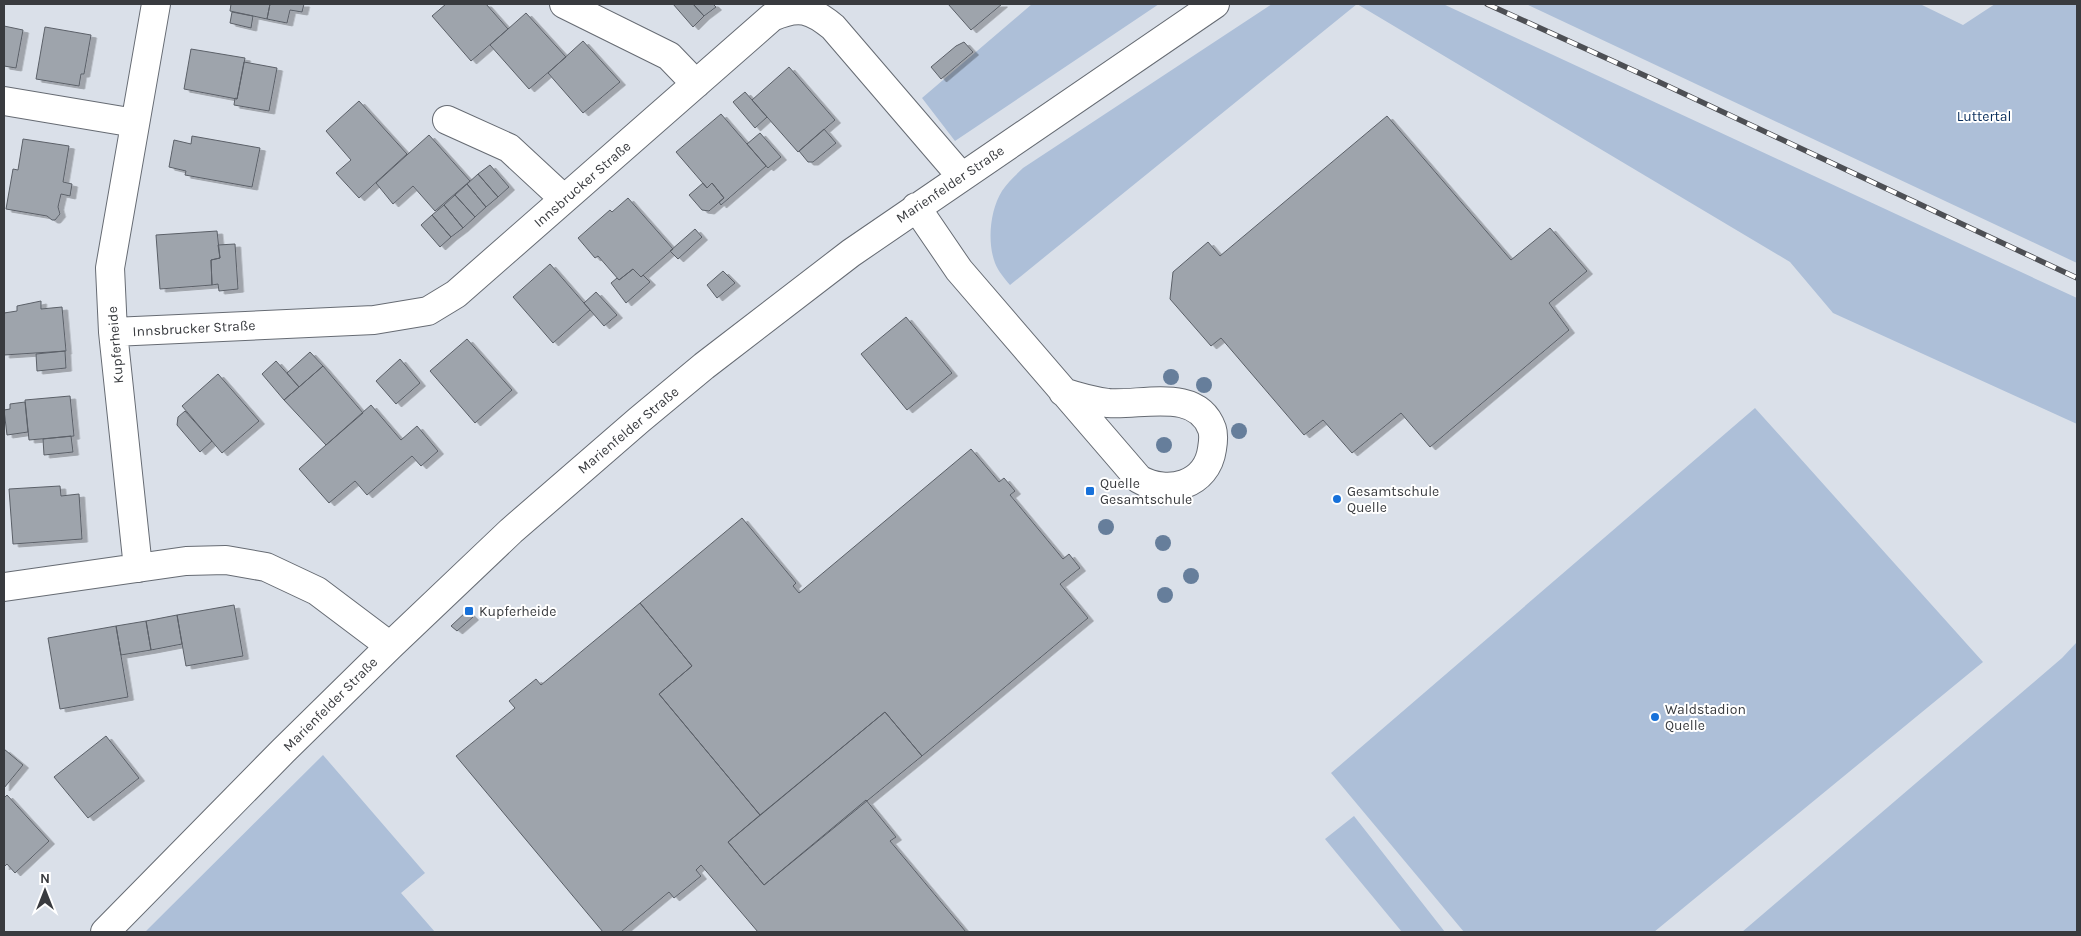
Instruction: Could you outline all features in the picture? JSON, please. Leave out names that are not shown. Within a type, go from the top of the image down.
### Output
[{"type":"street","name":"Kupferheide","points":[[138,568],[113,332],[110,268],[156,4]]},
{"type":"street","points":[[564,4],[669,56],[696,84]]},
{"type":"street","name":"Marienfelder Straße","points":[[105,932],[283,751],[511,531],[696,372],[851,253],[1215,4]]},
{"type":"street","name":"Innsbrucker Straße","points":[[113,332],[374,320],[428,311],[456,294],[772,17],[803,6],[820,16],[833,27],[961,176]]},
{"type":"street","points":[[4,102],[136,122]]},
{"type":"street","points":[[447,120],[509,148],[564,199]]},
{"type":"street","points":[[916,207],[959,270],[1138,479],[1151,486],[1164,488],[1191,481],[1203,472],[1209,463],[1213,442],[1212,429],[1196,409],[1187,404],[1176,401],[1109,403],[1085,399],[1064,392]]},
{"type":"street","points":[[4,587],[186,561],[226,560],[266,567],[318,590],[390,646]]},
{"type":"green space","points":[[1032,4],[1159,4],[955,141],[922,98]]},
{"type":"green space","points":[[1272,4],[1357,4],[1010,285],[995,263],[991,246],[992,217],[998,199],[1009,182],[1023,168]]},
{"type":"green space","points":[[1357,4],[1443,4],[2077,298],[2077,424],[1833,313],[1790,262]]},
{"type":"green space","name":"Luttertal","points":[[1526,4],[1920,4],[1963,25],[1995,4],[2077,4],[2077,263]]},
{"type":"green space","name":"Waldstadion Quelle","points":[[1755,408],[1983,662],[1654,932],[1464,932],[1331,773]]},
{"type":"green space","points":[[2077,642],[2077,932],[1742,932],[2062,658]]},
{"type":"green space","points":[[323,755],[425,873],[401,893],[435,932],[145,932]]},
{"type":"green space","points":[[1354,816],[1445,932],[1402,932],[1325,839]]},
{"type":"building","points":[[231,4],[270,4],[267,19],[230,11]]},
{"type":"building","points":[[270,4],[304,4],[302,12],[290,10],[287,23],[267,19]]},
{"type":"building","points":[[446,4],[486,4],[508,29],[471,61],[432,16]]},
{"type":"building","points":[[673,4],[693,4],[704,16],[693,27]]},
{"type":"building","points":[[693,4],[713,4],[716,7],[704,16]]},
{"type":"building","points":[[948,4],[1002,4],[971,30]]},
{"type":"building","points":[[232,12],[253,16],[251,28],[230,23]]},
{"type":"building","points":[[526,13],[566,57],[529,89],[490,45]]},
{"type":"building","points":[[4,26],[23,30],[16,68],[4,66]]},
{"type":"building","points":[[45,27],[91,35],[84,74],[81,74],[79,86],[36,79]]},
{"type":"building","points":[[583,41],[620,82],[583,113],[548,73]]},
{"type":"building","points":[[964,42],[973,52],[941,79],[931,67],[956,46]]},
{"type":"building","points":[[191,49],[245,58],[237,99],[184,89]]},
{"type":"building","points":[[244,62],[277,68],[269,111],[234,105],[235,98],[237,99]]},
{"type":"building","points":[[789,67],[835,120],[798,152],[752,100]]},
{"type":"building","points":[[745,92],[767,117],[755,128],[733,102]]},
{"type":"building","points":[[359,101],[407,154],[359,198],[336,173],[351,160],[326,131]]},
{"type":"building","points":[[721,114],[766,166],[721,205],[719,202],[724,198],[712,183],[707,188],[676,152]]},
{"type":"building","points":[[1387,116],[1511,260],[1550,228],[1587,271],[1549,303],[1569,330],[1430,447],[1401,413],[1352,453],[1323,420],[1304,435],[1221,338],[1211,346],[1170,299],[1173,272],[1208,242],[1220,256]]},
{"type":"building","points":[[824,129],[836,143],[813,162],[808,162],[799,151]]},
{"type":"building","points":[[760,133],[781,157],[768,168],[747,144]]},
{"type":"building","points":[[429,135],[470,181],[435,211],[413,186],[393,204],[376,183]]},
{"type":"building","points":[[192,136],[260,148],[252,187],[185,175],[186,171],[169,167],[174,140],[191,144]]},
{"type":"building","points":[[23,139],[69,146],[63,182],[72,184],[70,196],[61,194],[58,207],[60,214],[55,220],[47,216],[6,209],[13,169],[18,170]]},
{"type":"building","points":[[490,165],[509,187],[498,197],[478,174]]},
{"type":"building","points":[[478,174],[498,197],[486,207],[467,184]]},
{"type":"building","points":[[703,183],[707,188],[712,183],[724,198],[709,211],[702,210],[689,195]]},
{"type":"building","points":[[467,184],[486,207],[475,217],[455,195]]},
{"type":"building","points":[[455,195],[475,217],[463,228],[444,205]]},
{"type":"building","points":[[628,198],[673,249],[641,277],[633,269],[619,280],[598,256],[595,258],[578,238],[610,210],[612,212]]},
{"type":"building","points":[[444,205],[463,228],[451,237],[432,215]]},
{"type":"building","points":[[432,215],[451,237],[440,247],[421,225]]},
{"type":"building","points":[[695,229],[702,237],[678,259],[670,251]]},
{"type":"building","points":[[217,231],[220,258],[211,260],[212,285],[160,289],[156,235]]},
{"type":"building","points":[[235,244],[238,289],[219,291],[218,284],[212,285],[211,260],[220,258],[218,245]]},
{"type":"building","points":[[550,264],[590,310],[553,343],[513,297]]},
{"type":"building","points":[[633,269],[650,282],[626,303],[611,283],[617,278],[619,280]]},
{"type":"building","points":[[723,271],[735,283],[717,298],[707,285]]},
{"type":"building","points":[[596,292],[617,315],[604,326],[584,303]]},
{"type":"building","points":[[41,301],[41,309],[62,307],[66,351],[4,355],[4,313],[17,311],[17,306]]},
{"type":"building","points":[[906,317],[952,373],[907,410],[861,354]]},
{"type":"building","points":[[467,339],[512,390],[475,423],[430,371]]},
{"type":"building","points":[[65,351],[66,368],[37,371],[36,354]]},
{"type":"building","points":[[310,352],[323,366],[299,387],[287,373]]},
{"type":"building","points":[[400,359],[420,383],[396,404],[376,381]]},
{"type":"building","points":[[276,361],[299,387],[284,400],[262,374]]},
{"type":"building","points":[[323,366],[363,413],[326,445],[284,400]]},
{"type":"building","points":[[218,374],[259,421],[222,453],[182,406]]},
{"type":"building","points":[[70,396],[74,436],[29,440],[25,400]]},
{"type":"building","points":[[25,402],[28,432],[7,435],[4,410],[10,409],[10,404]]},
{"type":"building","points":[[371,405],[401,440],[417,426],[438,451],[421,466],[412,456],[367,495],[355,481],[329,503],[299,469]]},
{"type":"building","points":[[185,411],[212,441],[200,452],[177,425],[178,417]]},
{"type":"building","points":[[71,436],[73,452],[44,455],[43,439]]},
{"type":"building","points":[[971,449],[999,482],[1004,478],[1015,491],[1010,495],[1063,559],[1069,554],[1080,568],[1060,584],[1088,618],[922,756],[885,712],[760,815],[659,694],[692,666],[640,603],[742,518],[796,583],[793,586],[799,593]]},
{"type":"building","points":[[60,486],[61,496],[79,494],[82,539],[13,544],[9,489]]},
{"type":"building","points":[[640,603],[692,666],[659,694],[760,815],[728,842],[764,885],[866,800],[896,837],[890,841],[966,932],[758,932],[701,865],[696,870],[701,876],[674,898],[669,892],[621,932],[603,932],[456,756],[515,708],[509,701],[536,679],[541,685]]},
{"type":"building","points":[[234,605],[243,656],[186,666],[177,615]]},
{"type":"building","points":[[467,611],[473,617],[457,631],[451,626]]},
{"type":"building","points":[[177,615],[182,644],[151,650],[146,621]]},
{"type":"building","points":[[146,621],[151,650],[121,655],[116,626]]},
{"type":"building","points":[[116,626],[128,697],[60,709],[48,638]]},
{"type":"building","points":[[885,712],[922,756],[764,885],[728,842]]},
{"type":"building","points":[[106,736],[139,778],[88,818],[54,777]]},
{"type":"building","points":[[4,749],[23,765],[4,788]]},
{"type":"building","points":[[7,795],[49,841],[15,873],[7,864],[4,867],[4,798]]},
{"type":"railway","points":[[1487,4],[1659,82],[2077,278]]},
{"type":"place","name":"Quelle Gesamtschule","points":[[1090,491]]},
{"type":"place","name":"Gesamtschule Quelle","points":[[1337,499]]},
{"type":"place","name":"Kupferheide","points":[[469,611]]},
{"type":"place","name":"Waldstadion Quelle","points":[[1655,717]]}]
